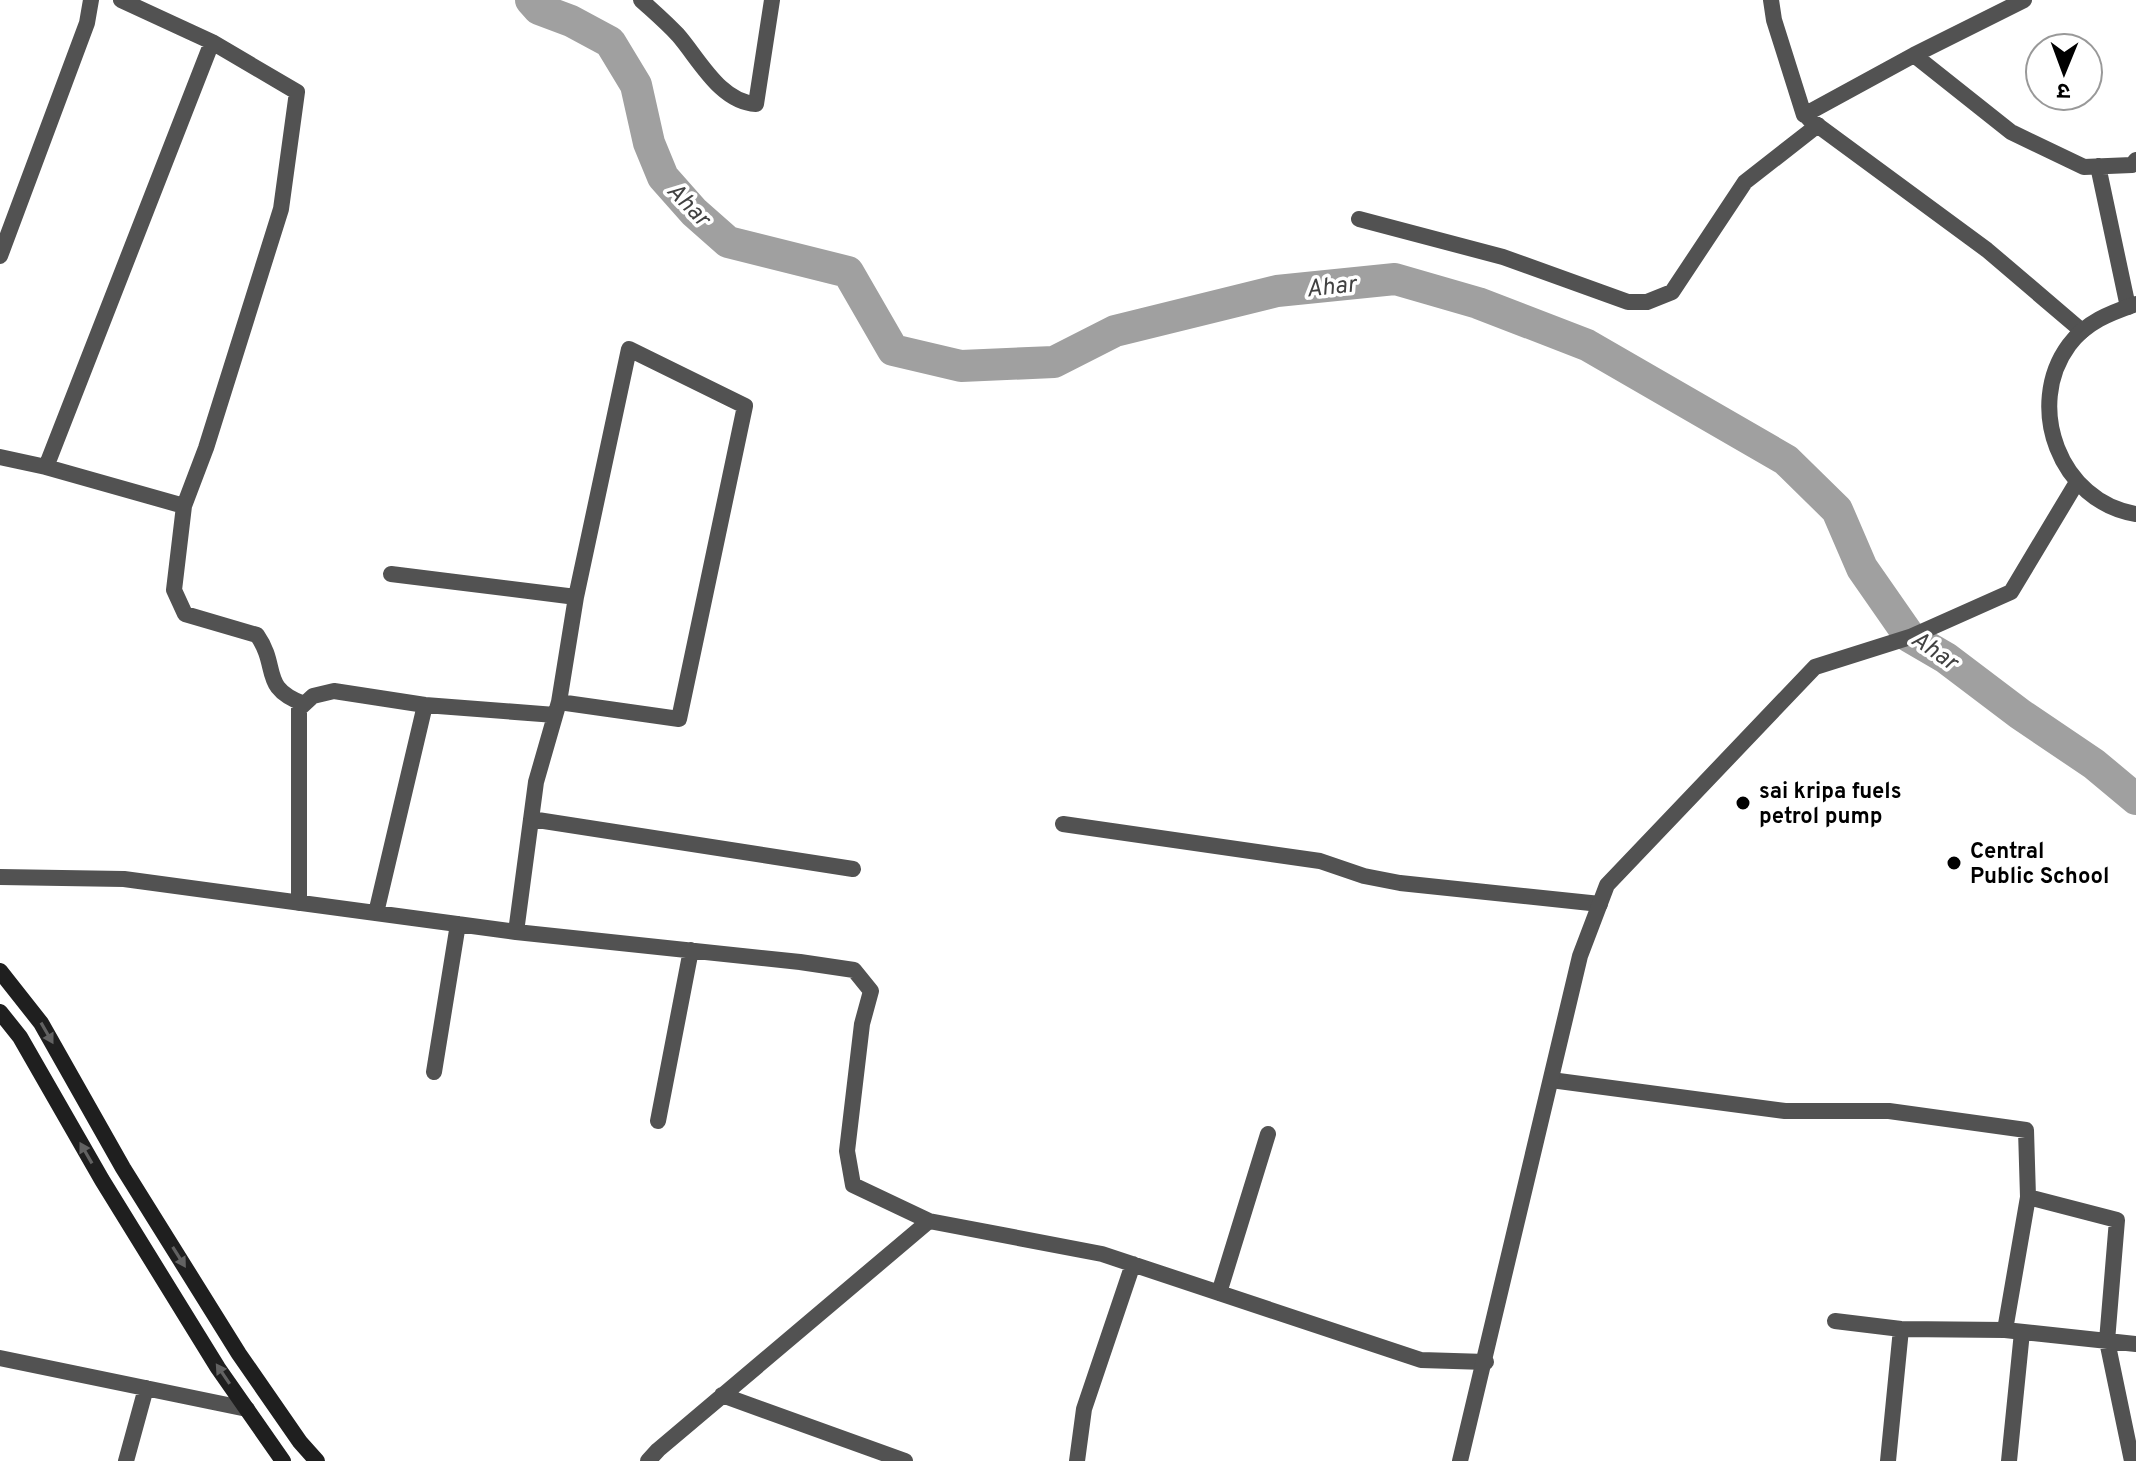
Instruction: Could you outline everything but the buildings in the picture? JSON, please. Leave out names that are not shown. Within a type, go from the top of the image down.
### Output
[{"type":"main road","points":[[0,971],[41,1023],[123,1168],[239,1354],[300,1442],[317,1461]]},
{"type":"main road","points":[[0,1012],[20,1037],[102,1180],[283,1461]]},
{"type":"street","points":[[0,256],[4,233],[87,23],[91,0]]},
{"type":"street","points":[[121,0],[212,42],[297,92],[281,209],[206,448],[184,506],[174,590],[185,614],[257,635],[267,649],[273,680],[283,696],[304,704]]},
{"type":"street","points":[[641,0],[676,33],[724,91],[743,103],[756,104],[772,0]]},
{"type":"street","points":[[1771,0],[1774,20],[1804,115],[1987,250],[2082,331]]},
{"type":"street","points":[[1804,115],[2024,0]]},
{"type":"street","points":[[46,467],[212,42]]},
{"type":"street","points":[[1914,55],[2011,132],[2084,167],[2132,165],[2136,160]]},
{"type":"street","points":[[1359,219],[1503,257],[1628,302],[1647,302],[1672,292],[1745,182],[1818,125]]},
{"type":"street","points":[[2098,166],[2132,305],[2097,318],[2069,344],[2054,371],[2048,408],[2056,450],[2077,482],[2096,498],[2136,514]]},
{"type":"street","points":[[299,903],[299,709],[313,696],[334,691],[425,705],[557,708],[679,719],[745,406],[629,349],[576,597],[557,708],[536,782],[516,932]]},
{"type":"street","points":[[0,457],[184,506]]},
{"type":"street","points":[[1460,1461],[1486,1362],[1580,956],[1607,885],[1815,667],[1910,637],[2011,592],[2077,482]]},
{"type":"street","points":[[391,574],[576,597]]},
{"type":"street","points":[[376,913],[425,705]]},
{"type":"street","points":[[531,819],[853,869]]},
{"type":"street","points":[[1063,824],[1320,861],[1364,876],[1400,883],[1600,904]]},
{"type":"street","points":[[0,877],[124,879],[516,932],[854,970],[871,991],[862,1024],[847,1151],[853,1185],[929,1221],[1102,1254],[1421,1360],[1486,1362]]},
{"type":"street","points":[[434,1072],[458,924]]},
{"type":"street","points":[[658,1121],[691,950]]},
{"type":"street","points":[[1551,1080],[1785,1111],[1889,1111],[2026,1130],[2028,1197],[2014,1331],[2009,1461]]},
{"type":"street","points":[[1219,1293],[1268,1134]]},
{"type":"street","points":[[2028,1197],[2117,1220],[2107,1341],[2132,1461]]},
{"type":"street","points":[[648,1461],[929,1221]]},
{"type":"street","points":[[1077,1461],[1084,1409],[1133,1264]]},
{"type":"street","points":[[1835,1321],[1901,1329],[2014,1331],[2136,1344]]},
{"type":"street","points":[[1888,1461],[1901,1329]]},
{"type":"street","points":[[0,1358],[247,1409]]},
{"type":"street","points":[[126,1461],[146,1388]]},
{"type":"street","points":[[722,1395],[905,1461]]},
{"type":"waterway","name":"Ahar","points":[[531,0],[539,9],[571,21],[610,42],[636,85],[649,143],[663,177],[694,212],[728,242],[848,272],[893,350],[961,366],[1054,362],[1115,331],[1277,291],[1395,279],[1478,303],[1587,345],[1786,460],[1837,510],[1862,568],[1910,637],[1946,658],[2020,714],[2094,764],[2136,799]]},
{"type":"place","name":"sai kripa fuels petrol pump","points":[[1743,803]]},
{"type":"place","name":"Central Public School","points":[[1954,863]]}]
